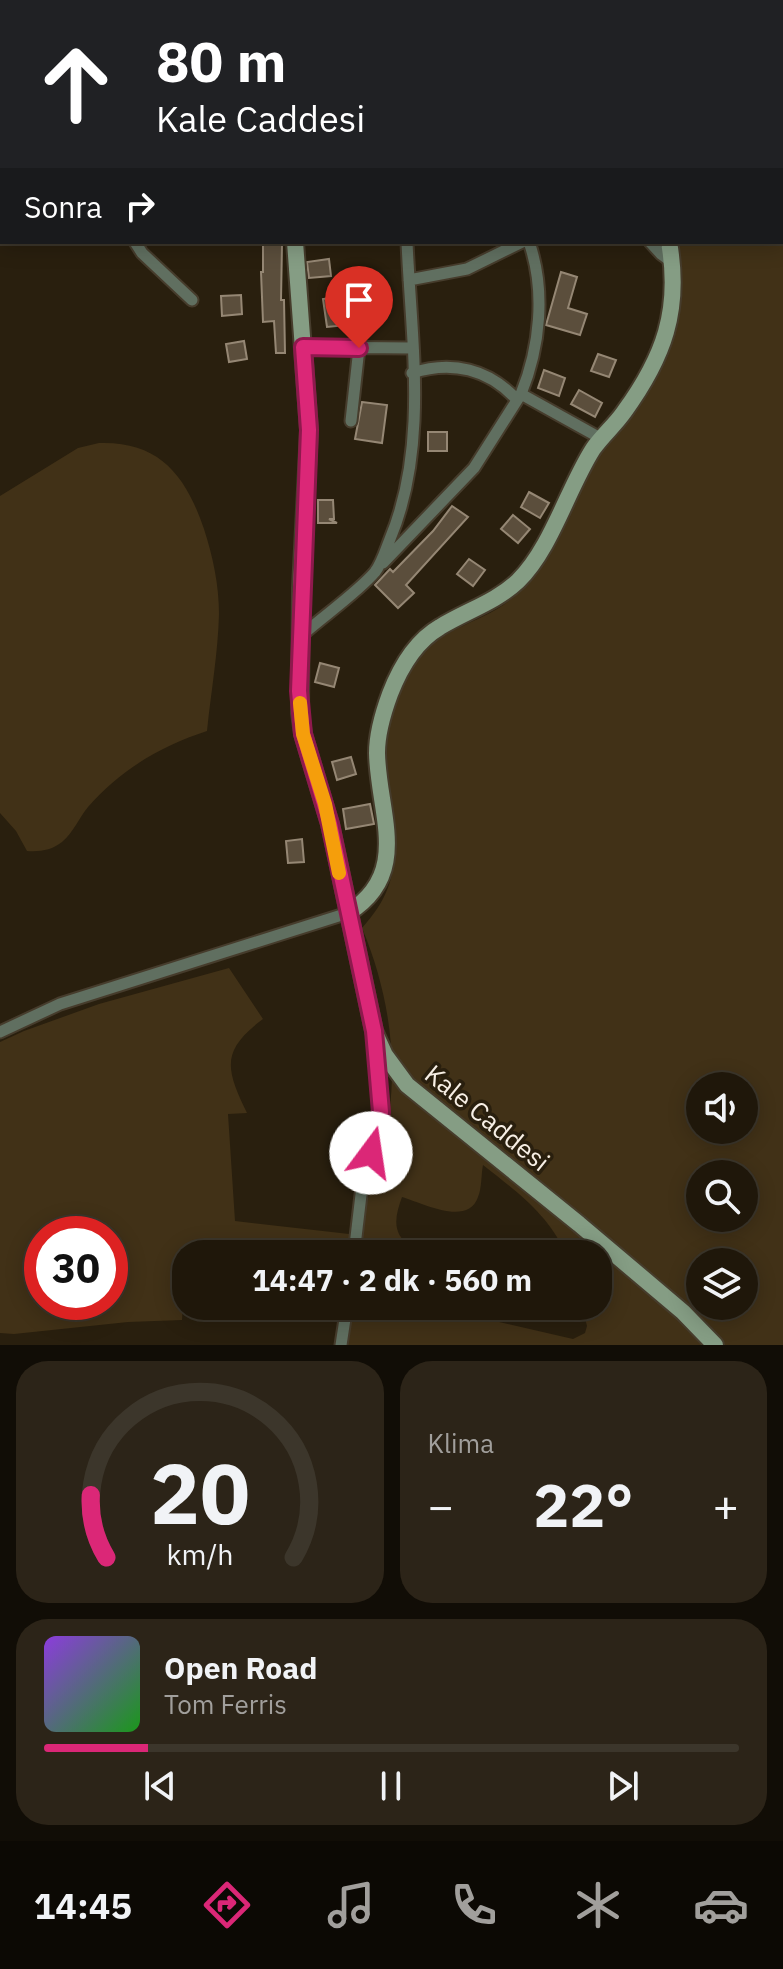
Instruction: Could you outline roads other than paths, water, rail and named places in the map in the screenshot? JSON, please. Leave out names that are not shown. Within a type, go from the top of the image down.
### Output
[{"type":"street","points":[[136,244],[192,300]]},
{"type":"street","name":"Kale Caddesi","points":[[295,244],[309,430],[299,691],[303,734],[330,824],[374,1031],[385,1055],[407,1085],[579,1224],[683,1312],[715,1345]]},
{"type":"street","points":[[375,571],[392,535],[405,492],[414,420],[407,244]]},
{"type":"street","points":[[409,280],[467,269],[518,244]]},
{"type":"street","points":[[301,636],[375,571],[474,468],[519,397],[533,354],[538,312],[538,277],[530,244]]},
{"type":"street","points":[[652,244],[672,262]]},
{"type":"street","points":[[0,1032],[60,1004],[348,913],[371,893],[386,865],[388,842],[377,749],[382,718],[399,675],[432,632],[501,595],[522,577],[537,557],[594,448],[637,393],[662,347],[673,306],[669,244]]},
{"type":"street","points":[[303,347],[411,348]]},
{"type":"street","points":[[351,421],[359,348]]},
{"type":"street","points":[[412,373],[435,367],[470,370],[491,378],[519,397],[602,439]]},
{"type":"street","points":[[356,1240],[363,1178],[381,1112],[374,1031]]},
{"type":"street","points":[[341,1345],[345,1320]]}]
